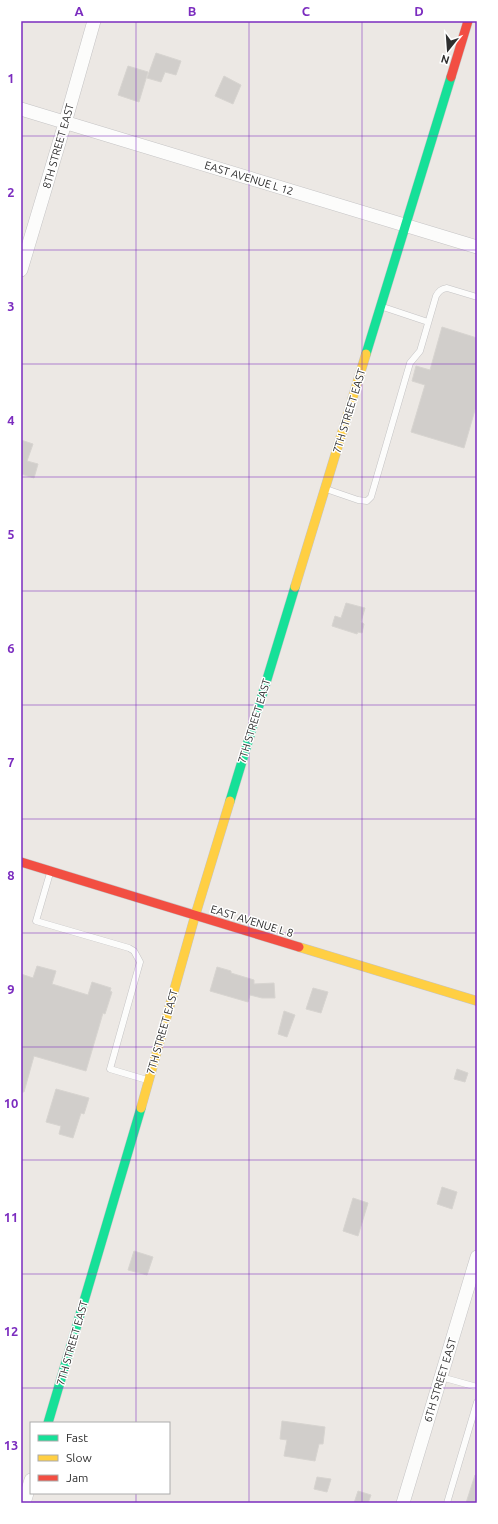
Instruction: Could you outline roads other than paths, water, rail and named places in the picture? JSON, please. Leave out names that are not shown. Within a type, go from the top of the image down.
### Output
[{"type":"street","name":"8TH STREET EAST","points":[[21,270],[94,21]]},
{"type":"street","name":"7TH STREET EAST","points":[[48,1422],[149,1080],[195,916],[468,21]]},
{"type":"street","name":"EAST AVENUE L 12","points":[[21,109],[477,247]]},
{"type":"street","name":"EAST AVENUE L 8","points":[[21,862],[477,1001]]},
{"type":"street","name":"6TH STREET EAST","points":[[403,1503],[477,1257]]},
{"type":"street","points":[[24,1503],[30,1483]]},
{"type":"lane","points":[[325,489],[358,500],[367,501],[371,497],[410,363],[420,351],[436,296],[443,288],[447,288],[477,297]]},
{"type":"lane","points":[[381,306],[428,322]]},
{"type":"lane","points":[[50,871],[36,921],[129,948],[137,956],[140,962],[110,1069],[149,1080]]},
{"type":"lane","points":[[441,1376],[477,1387]]},
{"type":"lane","points":[[447,1503],[477,1402]]}]
